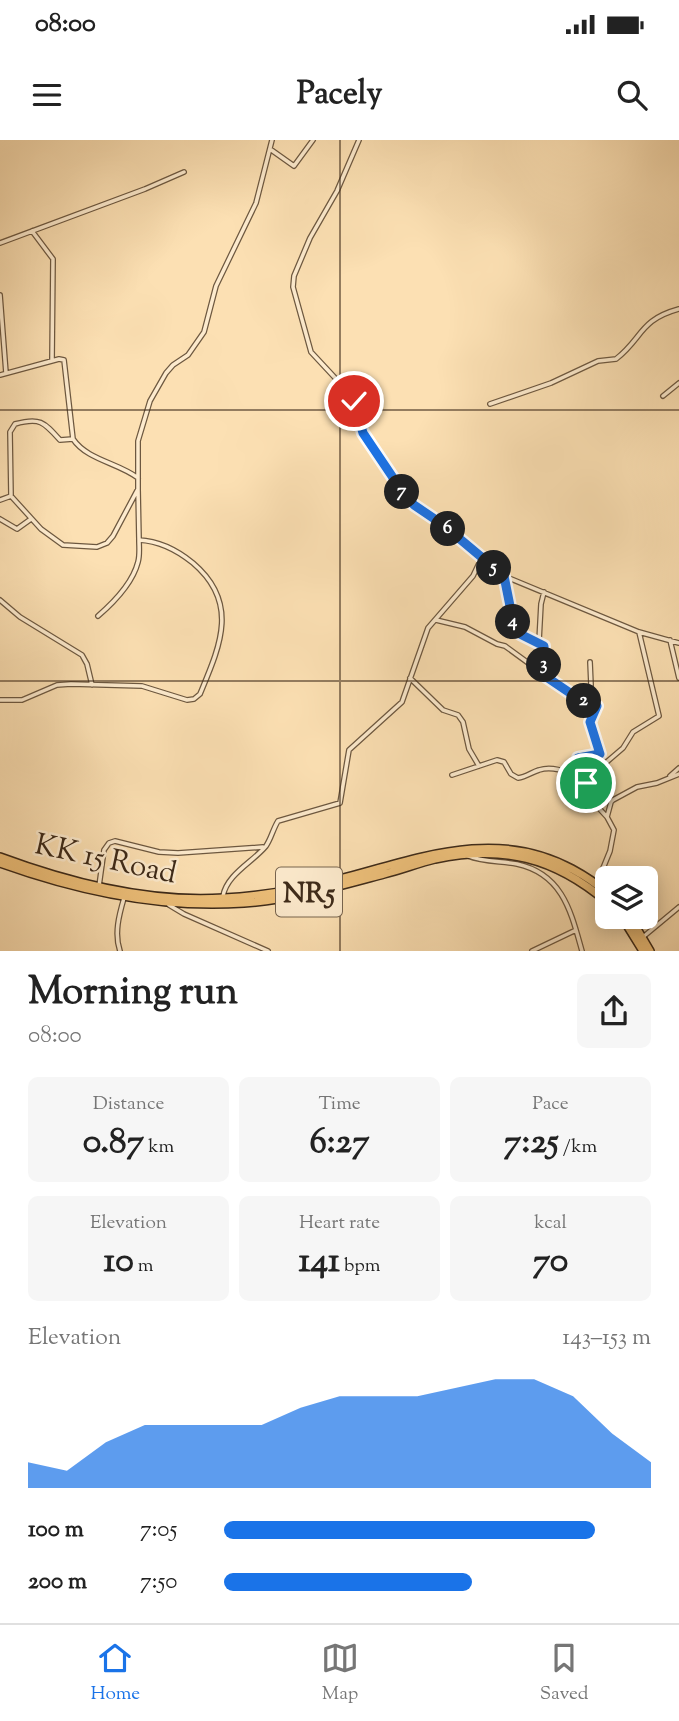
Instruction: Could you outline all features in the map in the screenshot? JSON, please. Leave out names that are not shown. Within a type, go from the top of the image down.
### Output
[{"type":"highway","name":"KK 15 Road","points":[[0,863],[99,889],[223,898],[307,887],[426,855],[478,847],[536,854],[595,882]]},
{"type":"highway","name":"KK 15 Road","points":[[0,857],[125,897],[166,902],[228,904],[262,901],[323,889],[435,859],[499,853],[543,863],[570,874],[595,893]]},
{"type":"highway","points":[[629,929],[643,951]]},
{"type":"highway","points":[[638,929],[650,951]]},
{"type":"street","points":[[98,616],[119,594],[135,571],[139,560],[138,441],[150,401],[166,373],[188,355],[204,332],[216,286],[256,203],[272,140]]},
{"type":"street","points":[[270,149],[294,166],[313,140]]},
{"type":"street","points":[[359,140],[337,191],[310,238],[294,276],[293,287],[312,352],[351,395],[363,433],[414,505],[442,524],[504,576],[639,632],[679,643]]},
{"type":"street","points":[[0,243],[184,172]]},
{"type":"street","points":[[32,231],[53,259],[52,360]]},
{"type":"street","points":[[0,295],[6,373]]},
{"type":"street","points":[[490,404],[551,383],[598,361],[617,359],[649,322],[679,309]]},
{"type":"street","points":[[0,375],[62,359],[74,439],[86,451],[138,478]]},
{"type":"street","points":[[663,396],[679,383]]},
{"type":"street","points":[[74,439],[60,440],[47,424],[37,421],[29,420],[11,427],[11,496],[54,540],[63,545],[86,548],[103,546],[113,536],[138,489]]},
{"type":"street","points":[[0,500],[11,496]]},
{"type":"street","points":[[0,519],[17,529],[31,519]]},
{"type":"street","points":[[0,700],[22,700],[62,684],[142,686],[187,700],[200,694],[223,625],[223,613],[216,590],[205,573],[178,552],[160,543],[139,540]]},
{"type":"street","points":[[223,898],[227,886],[265,847],[278,821],[340,803],[349,750],[400,705],[426,633],[473,576],[482,557]]},
{"type":"street","points":[[504,576],[514,626],[520,634],[544,646],[541,673]]},
{"type":"street","points":[[539,642],[544,592]]},
{"type":"street","points":[[0,600],[20,617],[82,655],[93,686]]},
{"type":"street","points":[[436,620],[465,627],[505,646],[541,673],[597,706],[590,722],[600,754],[578,758],[574,775]]},
{"type":"street","points":[[604,866],[610,851],[613,825],[596,807],[591,786],[595,772],[623,748],[633,732],[659,716],[639,632]]},
{"type":"street","points":[[670,640],[679,678]]},
{"type":"street","points":[[585,701],[591,685],[590,662]]},
{"type":"street","points":[[410,678],[443,710],[458,715],[463,722],[469,749],[480,766]]},
{"type":"street","points":[[452,775],[497,760],[502,761],[511,774],[518,778],[545,768],[574,775],[591,786]]},
{"type":"street","points":[[667,779],[679,768]]},
{"type":"street","points":[[607,817],[613,800],[637,787],[679,774]]},
{"type":"street","points":[[99,889],[104,850],[109,843],[115,841],[159,852],[178,853],[265,847]]},
{"type":"street","points":[[465,855],[478,860],[522,865],[540,874],[559,890],[567,902],[582,951]]},
{"type":"street","points":[[120,951],[117,937],[118,915],[125,897]]},
{"type":"street","points":[[166,902],[184,914],[268,951]]},
{"type":"street","points":[[643,937],[679,906]]},
{"type":"street","points":[[532,951],[576,930]]},
{"type":"route","points":[[354,401],[363,433],[404,494],[414,505],[442,524],[504,576],[514,626],[520,634],[544,646],[541,673],[576,697],[597,706],[590,722],[600,754],[578,758],[575,765],[574,775],[586,783]]}]
